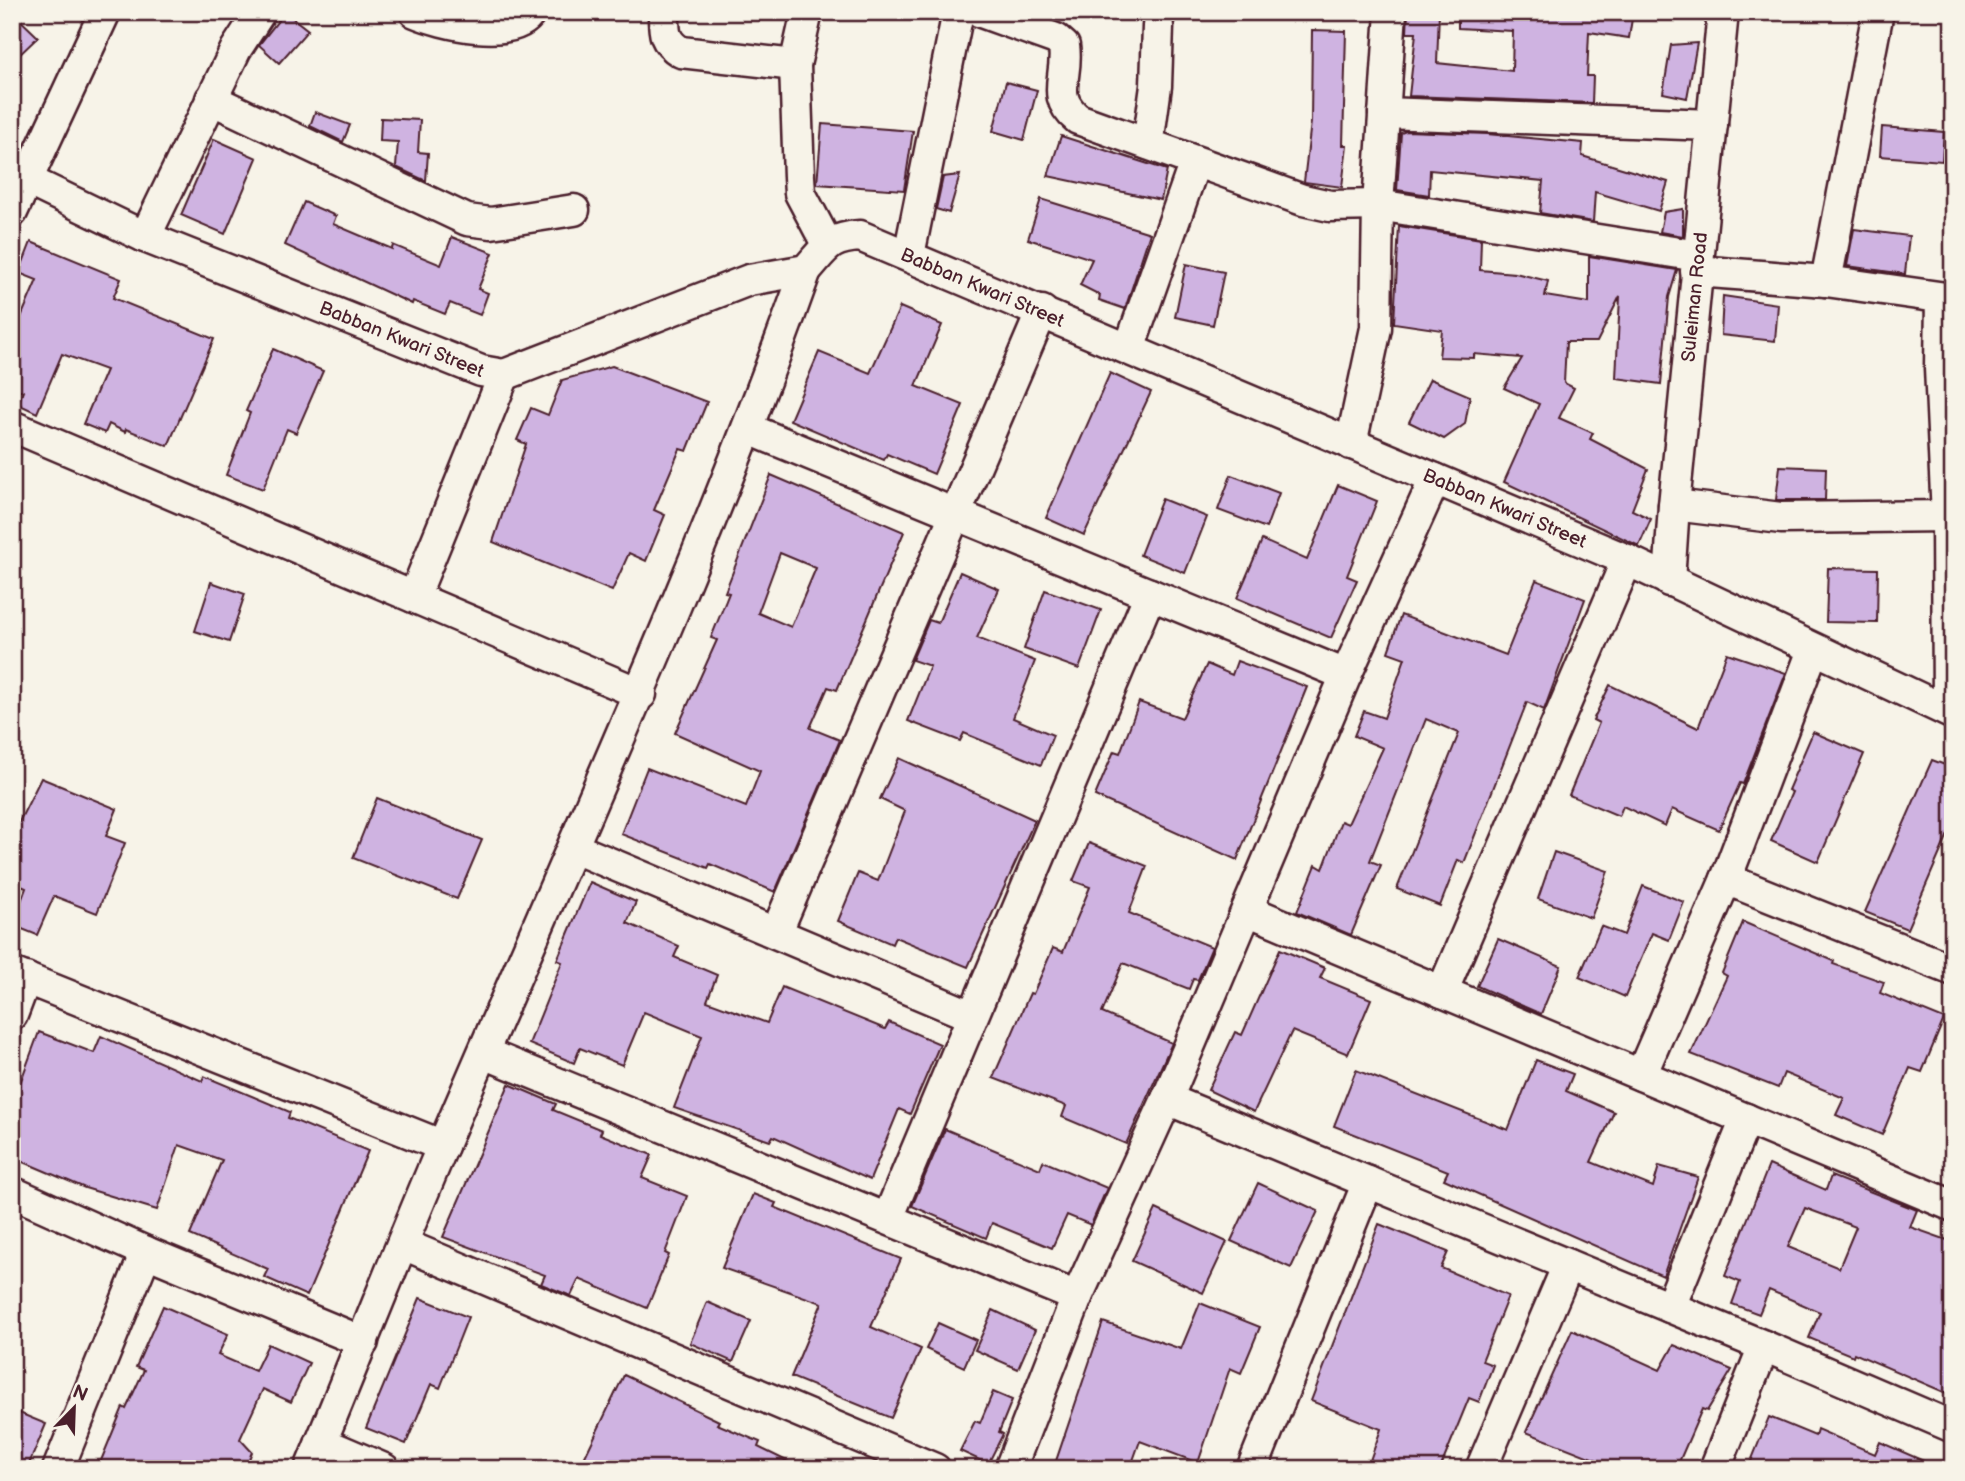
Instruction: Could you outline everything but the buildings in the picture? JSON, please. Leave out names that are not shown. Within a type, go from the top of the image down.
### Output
[{"type":"street","points":[[12,212],[19,172],[105,12]]},
{"type":"street","points":[[145,237],[236,48],[260,12]]},
{"type":"street","points":[[415,12],[443,22],[489,28],[514,25],[526,20],[531,12]]},
{"type":"street","points":[[664,12],[664,36],[670,45],[681,52],[795,65]]},
{"type":"street","points":[[384,1469],[316,1455],[443,1146],[641,694],[749,429],[806,271],[827,244],[800,193],[795,65],[807,12]]},
{"type":"street","points":[[909,256],[958,12]]},
{"type":"street","points":[[981,12],[1056,39],[1064,46],[1061,98],[1066,110],[1078,119],[1303,200],[1329,206],[1378,205],[1697,264],[1947,298],[1940,368],[1950,580],[1951,713]]},
{"type":"street","points":[[1351,444],[1376,328],[1378,205],[1391,12]]},
{"type":"street","name":"Suleiman Road","points":[[1669,581],[1674,505],[1723,12]]},
{"type":"street","points":[[1826,281],[1878,12]]},
{"type":"street","points":[[1148,144],[1156,86],[1158,26]]},
{"type":"street","points":[[211,99],[467,220],[491,223],[574,210]]},
{"type":"street","points":[[1384,113],[1712,125]]},
{"type":"street","points":[[1129,349],[1195,162]]},
{"type":"street","name":"Babban Kwari Street","points":[[19,172],[145,237],[481,371],[504,375],[749,280],[806,271]]},
{"type":"street","name":"Babban Kwari Street","points":[[827,244],[841,237],[860,236],[1042,311],[1627,560],[1812,650],[1951,713]]},
{"type":"street","points":[[777,932],[1042,311]]},
{"type":"street","points":[[414,597],[504,375]]},
{"type":"street","points":[[12,426],[641,694]]},
{"type":"street","points":[[749,429],[1346,675]]},
{"type":"street","points":[[1010,1469],[1077,1297],[1167,1099],[1346,675],[1435,479]]},
{"type":"street","points":[[1674,505],[1781,518],[1947,516]]},
{"type":"street","points":[[1442,992],[1627,560]]},
{"type":"street","points":[[888,1218],[1150,594]]},
{"type":"street","points":[[1642,1075],[1726,879],[1812,650]]},
{"type":"street","points":[[573,848],[972,1016]]},
{"type":"street","points":[[1726,879],[1953,970]]},
{"type":"street","points":[[1247,910],[1953,1206]]},
{"type":"street","points":[[12,1015],[19,975],[443,1146]]},
{"type":"street","points":[[484,1053],[1077,1297]]},
{"type":"street","points":[[1167,1099],[1953,1427]]},
{"type":"street","points":[[1670,1307],[1746,1119]]},
{"type":"street","points":[[1252,1469],[1368,1182]]},
{"type":"street","points":[[12,1192],[146,1252],[363,1342]]},
{"type":"street","points":[[403,1244],[936,1469]]},
{"type":"street","points":[[58,1469],[146,1252]]},
{"type":"street","points":[[1481,1469],[1567,1265]]},
{"type":"street","points":[[1715,1469],[1764,1346]]}]
